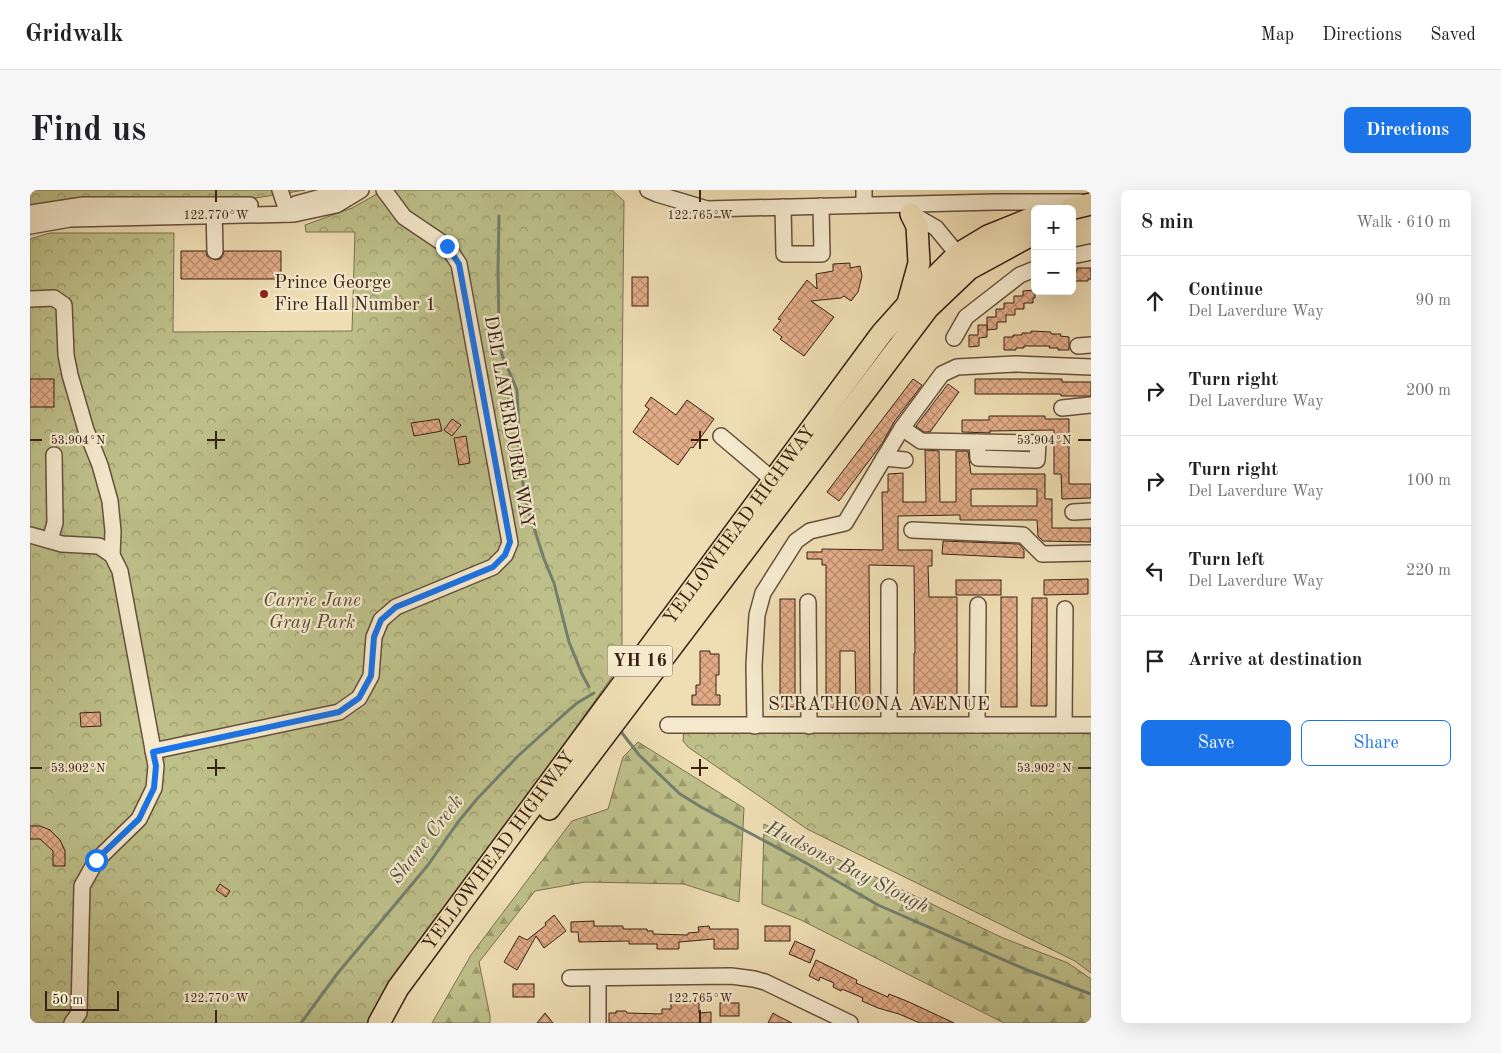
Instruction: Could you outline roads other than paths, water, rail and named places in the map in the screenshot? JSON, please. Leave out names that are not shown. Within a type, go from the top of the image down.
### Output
[{"type":"highway","name":"YELLOWHEAD HIGHWAY","points":[[391,1023],[402,1001],[964,262],[988,236],[1043,203]]},
{"type":"highway","points":[[1076,207],[1091,203]]},
{"type":"highway","points":[[903,210],[917,226],[919,263],[908,304]]},
{"type":"highway","points":[[1076,220],[1091,216]]},
{"type":"highway","name":"YELLOWHEAD HIGHWAY","points":[[379,1023],[398,988],[882,333],[908,304],[964,262],[1031,235]]},
{"type":"street","points":[[280,190],[286,209]]},
{"type":"street","points":[[286,209],[294,204],[332,194],[338,190]]},
{"type":"street","points":[[31,215],[83,205],[214,211],[336,206],[361,190]]},
{"type":"street","name":"DEL LAVERDURE WAY","points":[[153,752],[339,712],[359,698],[371,676],[374,637],[381,620],[396,607],[493,567],[505,555],[510,542],[459,264],[447,246],[404,217],[384,190]]},
{"type":"street","points":[[648,190],[707,209],[821,206],[864,198],[903,210],[936,228],[964,262]]},
{"type":"street","points":[[903,210],[995,196],[1043,203],[1091,203]]},
{"type":"street","points":[[783,207],[784,254],[822,254],[821,206]]},
{"type":"street","points":[[214,211],[215,251]]},
{"type":"street","points":[[1076,255],[1091,252]]},
{"type":"street","points":[[954,338],[966,316],[1020,275],[1031,271]]},
{"type":"street","points":[[30,299],[54,298],[64,305],[66,354],[70,375],[110,501],[113,531],[112,555]]},
{"type":"street","points":[[755,726],[754,664],[757,615],[763,593],[796,540],[810,531],[845,523],[902,428],[942,374],[958,367],[1015,364],[1091,367]]},
{"type":"street","points":[[1062,408],[1091,405]]},
{"type":"street","points":[[902,428],[920,441],[977,442]]},
{"type":"street","points":[[721,436],[773,480]]},
{"type":"street","points":[[50,540],[55,523],[54,455]]},
{"type":"street","points":[[884,458],[905,460]]},
{"type":"street","points":[[1073,512],[1091,511]]},
{"type":"street","points":[[912,530],[1023,535],[1042,554],[1091,553]]},
{"type":"street","points":[[30,535],[62,544],[99,546],[112,555],[120,571],[156,766],[154,788],[139,819],[96,860],[82,886],[79,1014],[72,1023]]},
{"type":"street","points":[[889,587],[889,725]]},
{"type":"street","points":[[808,602],[809,726]]},
{"type":"street","points":[[977,725],[978,605]]},
{"type":"street","points":[[1064,725],[1065,609]]},
{"type":"street","name":"STRATHCONA AVENUE","points":[[668,725],[1091,725]]},
{"type":"street","points":[[570,978],[731,976],[754,979],[850,1023]]},
{"type":"street","points":[[598,978],[598,1023]]},
{"type":"waterway","name":"Hudsons Bay Slough","points":[[499,216],[499,335],[502,355],[517,390],[519,453],[525,500],[544,559],[554,583],[569,642],[589,687]]},
{"type":"waterway","name":"Shane Creek","points":[[301,1023],[337,974],[428,865],[458,822],[477,799],[518,756],[561,717],[577,703],[594,693]]},
{"type":"waterway","name":"Hudsons Bay Slough","points":[[619,729],[639,755],[680,794],[701,807],[806,863],[878,905],[1027,970],[1091,994]]},
{"type":"place","name":"Prince George Fire Hall Number 1","points":[[264,294]]},
{"type":"park label","name":"Carrie Jane Gray Park","points":[[312,612]]}]
